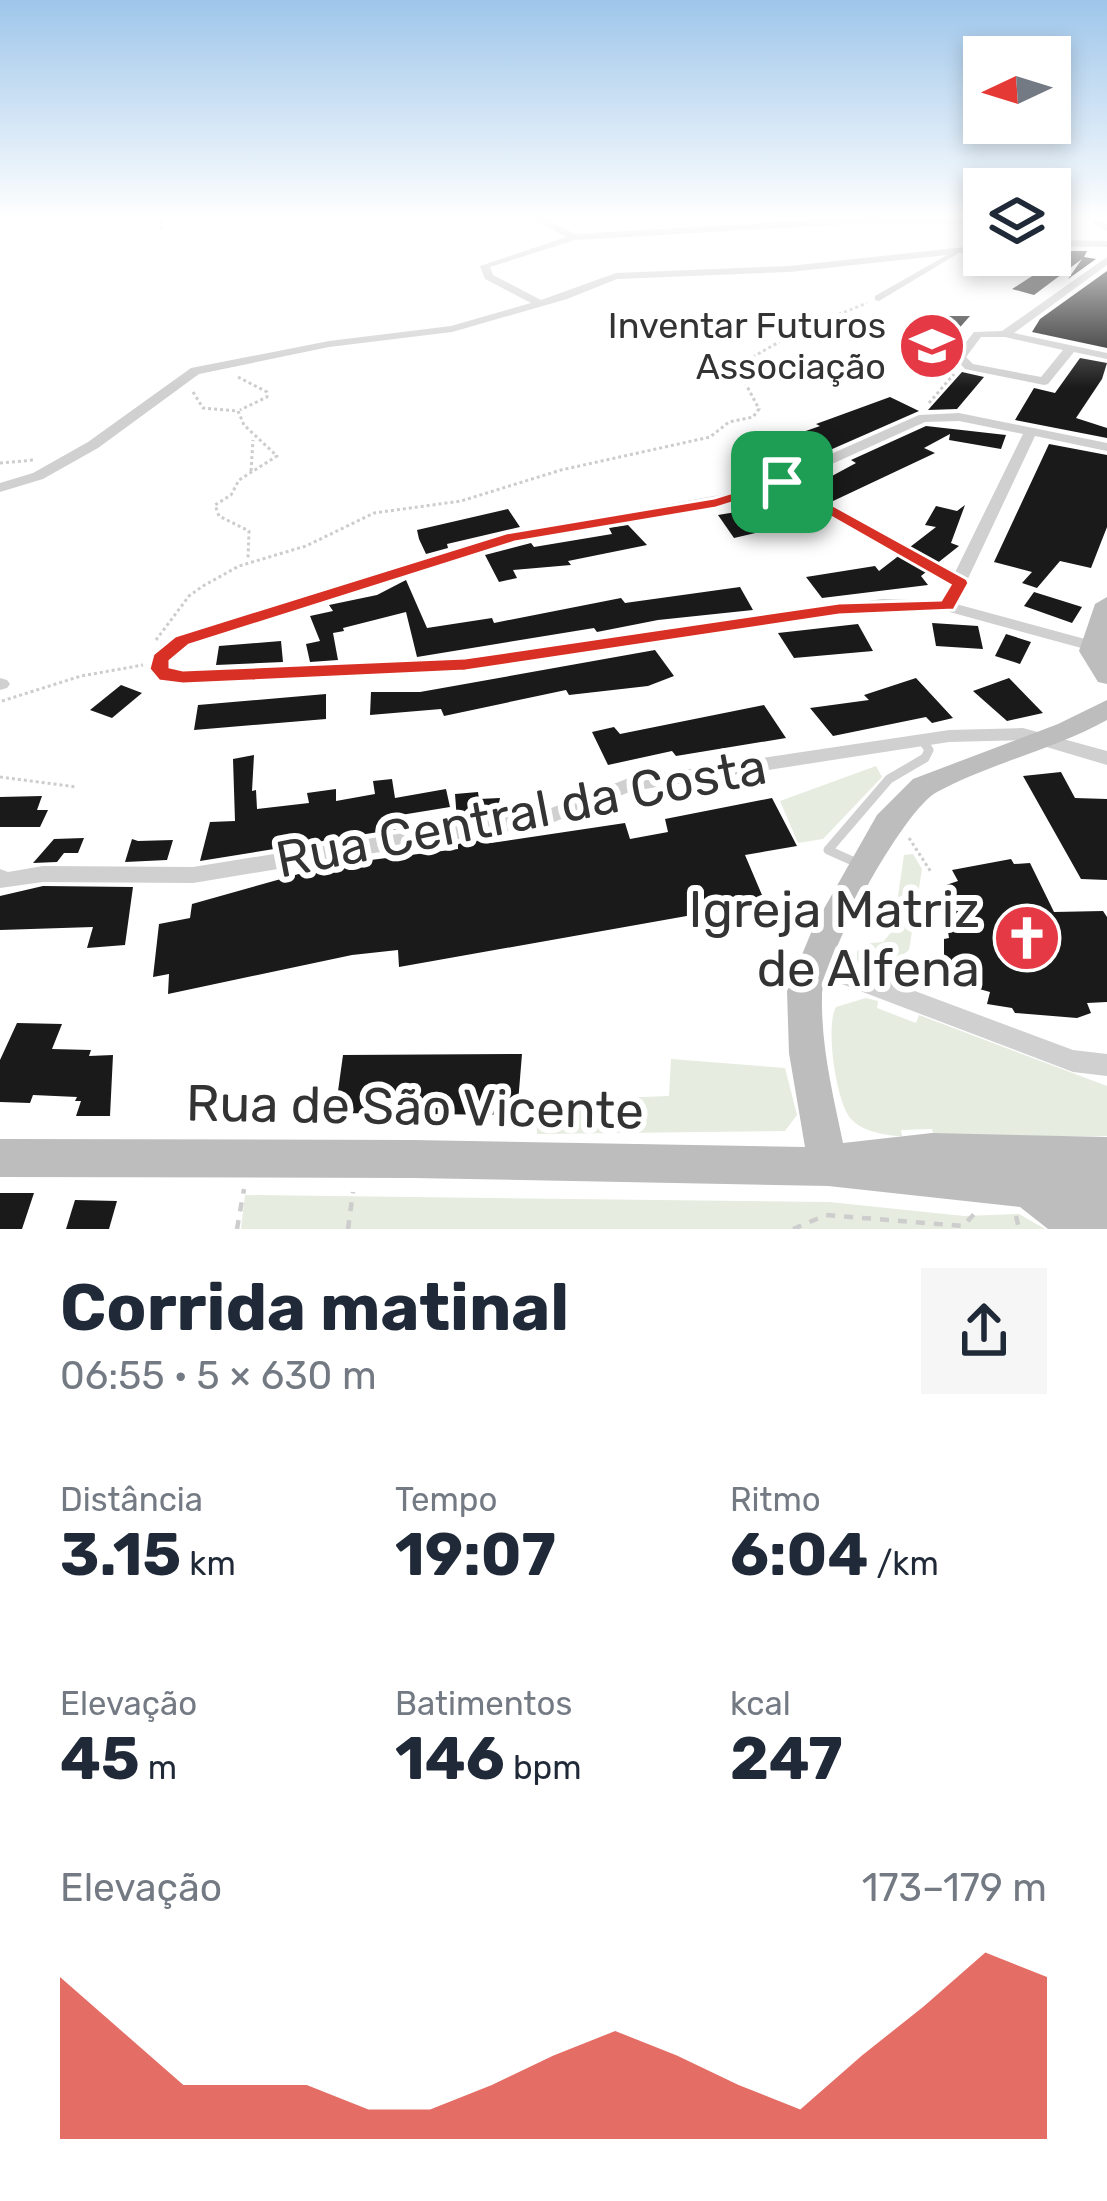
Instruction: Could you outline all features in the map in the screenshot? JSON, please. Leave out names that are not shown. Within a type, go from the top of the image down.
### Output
[{"type":"main road","points":[[1101,662],[1107,604]]},
{"type":"main road","points":[[828,1167],[807,1053],[804,992],[813,963],[894,815],[923,786],[1043,740],[1107,709]]},
{"type":"main road","name":"Rua de São Vicente","points":[[828,1167],[857,1156],[1097,1172]]},
{"type":"main road","name":"Rua de São Vicente","points":[[0,1158],[828,1167],[1021,1187],[1097,1172]]},
{"type":"main road","points":[[1087,1229],[1097,1172]]},
{"type":"main road","points":[[1021,1187],[1044,1198],[1077,1229]]},
{"type":"street","points":[[487,273],[537,302]]},
{"type":"street","points":[[0,488],[69,460],[195,371],[329,344],[452,329],[616,276],[681,273]]},
{"type":"street","points":[[880,298],[923,273]]},
{"type":"street","points":[[1005,334],[1089,273]]},
{"type":"street","points":[[1070,348],[1044,381],[969,367],[960,358],[978,334],[1005,334],[1070,348],[1107,356]]},
{"type":"street","points":[[1101,662],[1048,635],[947,606],[839,609],[465,665],[369,672],[167,676],[159,669],[156,652],[512,537],[716,502],[782,482],[874,436],[937,416],[1107,447]]},
{"type":"street","points":[[947,606],[1031,430]]},
{"type":"street","name":"Rua Central da Costa","points":[[1,880],[43,874],[213,872],[549,817],[629,785],[922,740],[998,734],[1043,740],[1107,758]]},
{"type":"street","points":[[813,963],[1072,1061],[1107,1065]]},
{"type":"lane","points":[[864,866],[827,850],[890,779],[925,758],[929,750],[922,740]]},
{"type":"path","points":[[0,700],[156,652],[189,596],[248,562],[305,545],[374,513],[461,501],[561,470],[710,437],[729,422],[753,417],[759,409],[740,373],[742,363],[795,337],[802,328],[880,298]]},
{"type":"path","points":[[177,383],[190,387],[203,408],[238,411],[267,398],[267,392],[215,367]]},
{"type":"path","points":[[937,416],[925,407],[959,368],[969,367]]},
{"type":"path","points":[[238,411],[254,436],[277,456],[215,505],[214,512],[249,531],[248,562]]},
{"type":"path","points":[[251,473],[254,436]]},
{"type":"path","points":[[0,464],[10,464]]},
{"type":"path","points":[[782,482],[960,583]]},
{"type":"path","points":[[0,777],[77,787]]},
{"type":"path","points":[[894,815],[931,872]]},
{"type":"path","points":[[237,1229],[250,1158]]},
{"type":"path","points":[[348,1229],[353,1192]]},
{"type":"path","points":[[793,1229],[826,1216],[963,1226],[976,1211]]},
{"type":"path","points":[[813,1219],[819,1229]]},
{"type":"shaded area","points":[[876,766],[882,777],[823,839],[798,843],[780,801]]},
{"type":"shaded area","points":[[913,854],[922,869],[909,950],[889,966],[869,971],[857,962],[857,951],[883,942],[893,930],[904,855]]},
{"type":"shaded area","points":[[866,998],[878,1001],[877,1008],[916,1023],[919,1015],[1107,1086],[1107,1136],[934,1137],[932,1129],[901,1130],[902,1136],[896,1136],[861,1126],[851,1119],[841,1097],[832,1030],[836,1007]]},
{"type":"shaded area","points":[[671,1059],[785,1068],[797,1115],[785,1131],[537,1134],[536,1101],[669,1096]]},
{"type":"shaded area","points":[[245,1195],[829,1202],[964,1216],[1019,1214],[1045,1229],[241,1229]]},
{"type":"building","points":[[1107,273],[1107,348],[1032,332],[1040,319]]},
{"type":"building","points":[[1032,276],[1059,276],[1034,295],[1012,289]]},
{"type":"building","points":[[940,316],[970,316],[929,362],[900,358]]},
{"type":"building","points":[[1080,358],[1107,363],[1076,418],[1107,428],[1107,438],[1015,420],[1034,388],[1055,393]]},
{"type":"building","points":[[962,372],[984,377],[957,409],[928,410]]},
{"type":"building","points":[[890,397],[919,411],[830,450],[810,452],[794,441],[807,437],[800,433],[820,426],[816,424]]},
{"type":"building","points":[[926,426],[1006,435],[1001,449],[949,440],[950,434],[924,448],[935,453],[831,502],[806,490],[856,463],[851,460]]},
{"type":"building","points":[[1049,444],[1107,455],[1107,527],[1091,568],[1060,561],[1037,588],[1022,583],[1032,572],[994,562]]},
{"type":"building","points":[[965,505],[951,543],[959,546],[921,576],[928,585],[822,598],[806,577],[875,566],[879,571],[936,527],[925,525],[936,506],[957,511]]},
{"type":"building","points":[[508,509],[520,527],[447,544],[448,548],[426,554],[419,539],[417,530]]},
{"type":"building","points":[[748,510],[768,530],[734,538],[718,515]]},
{"type":"building","points":[[628,525],[647,545],[568,561],[571,565],[513,570],[517,578],[499,582],[485,555],[531,543],[534,547],[612,534],[609,528]]},
{"type":"building","points":[[406,580],[427,628],[492,618],[494,623],[621,598],[625,603],[740,587],[753,610],[597,632],[594,628],[417,657],[406,612],[333,633],[338,660],[310,662],[306,644],[320,641],[310,616],[333,611],[329,605],[377,595]]},
{"type":"building","points":[[1034,592],[1082,607],[1072,623],[1024,606]]},
{"type":"building","points":[[932,623],[978,626],[983,649],[936,646]]},
{"type":"building","points":[[858,624],[873,651],[794,658],[778,633]]},
{"type":"building","points":[[1006,634],[1031,642],[1020,664],[995,656]]},
{"type":"building","points":[[281,641],[283,662],[216,665],[219,646]]},
{"type":"building","points":[[655,650],[674,676],[648,686],[569,695],[566,690],[444,716],[441,709],[370,715],[371,692],[420,692]]},
{"type":"building","points":[[916,678],[953,718],[932,723],[926,717],[833,736],[810,708],[869,700],[864,695]]},
{"type":"building","points":[[1009,678],[1043,713],[1007,721],[973,691]]},
{"type":"building","points":[[121,685],[142,693],[112,718],[90,710]]},
{"type":"building","points":[[326,694],[326,719],[194,730],[198,705]]},
{"type":"building","points":[[764,705],[786,738],[676,756],[672,751],[608,765],[592,732],[614,727],[620,734]]},
{"type":"building","points":[[254,755],[252,791],[256,790],[257,809],[309,803],[307,793],[336,789],[336,801],[375,794],[373,781],[392,779],[395,798],[446,789],[450,807],[401,815],[403,828],[200,861],[210,822],[235,821],[233,759]]},
{"type":"building","points":[[1061,772],[1075,798],[1107,799],[1107,880],[1081,879],[1023,776]]},
{"type":"building","points":[[478,792],[479,799],[500,798],[497,813],[457,820],[455,794]]},
{"type":"building","points":[[42,796],[37,810],[48,810],[40,827],[0,827],[0,797]]},
{"type":"building","points":[[772,798],[797,846],[745,855],[765,902],[399,967],[398,950],[352,955],[168,994],[169,974],[153,977],[159,924],[190,918],[192,904],[331,865],[458,849],[458,844],[492,838],[491,843],[625,823],[630,839],[668,832],[665,819]]},
{"type":"building","points":[[84,838],[78,853],[64,853],[57,862],[33,863],[54,839]]},
{"type":"building","points":[[132,839],[173,840],[167,860],[125,862]]},
{"type":"building","name":"Igreja Matriz de Alfena","points":[[1011,859],[1014,864],[1030,863],[1054,912],[1103,911],[1107,917],[1107,1002],[1087,1003],[1091,1013],[1077,1018],[1015,1013],[1012,1008],[987,1004],[990,992],[940,978],[939,961],[944,962],[944,939],[949,938],[947,925],[952,926],[946,885],[958,881],[952,870]]},
{"type":"building","points":[[43,886],[133,887],[125,945],[87,948],[93,927],[0,930],[0,896]]},
{"type":"building","points":[[17,1023],[62,1024],[52,1049],[113,1055],[110,1116],[76,1116],[81,1101],[75,1101],[77,1097],[33,1095],[30,1103],[0,1102],[0,1060]]},
{"type":"building","points":[[522,1054],[517,1115],[335,1113],[343,1055]]},
{"type":"building","points":[[0,1193],[34,1193],[22,1229],[0,1229]]},
{"type":"building","points":[[75,1200],[117,1201],[109,1229],[66,1229]]},
{"type":"place","name":"Inventar Futuros Associação","points":[[932,346]]},
{"type":"place","name":"Igreja Matriz de Alfena","points":[[1027,938]]},
{"type":"route","points":[[782,482],[960,583],[947,606],[883,604],[839,609],[465,665],[183,677],[167,676],[159,669],[160,659],[182,641],[512,537],[716,502],[782,482]]}]
